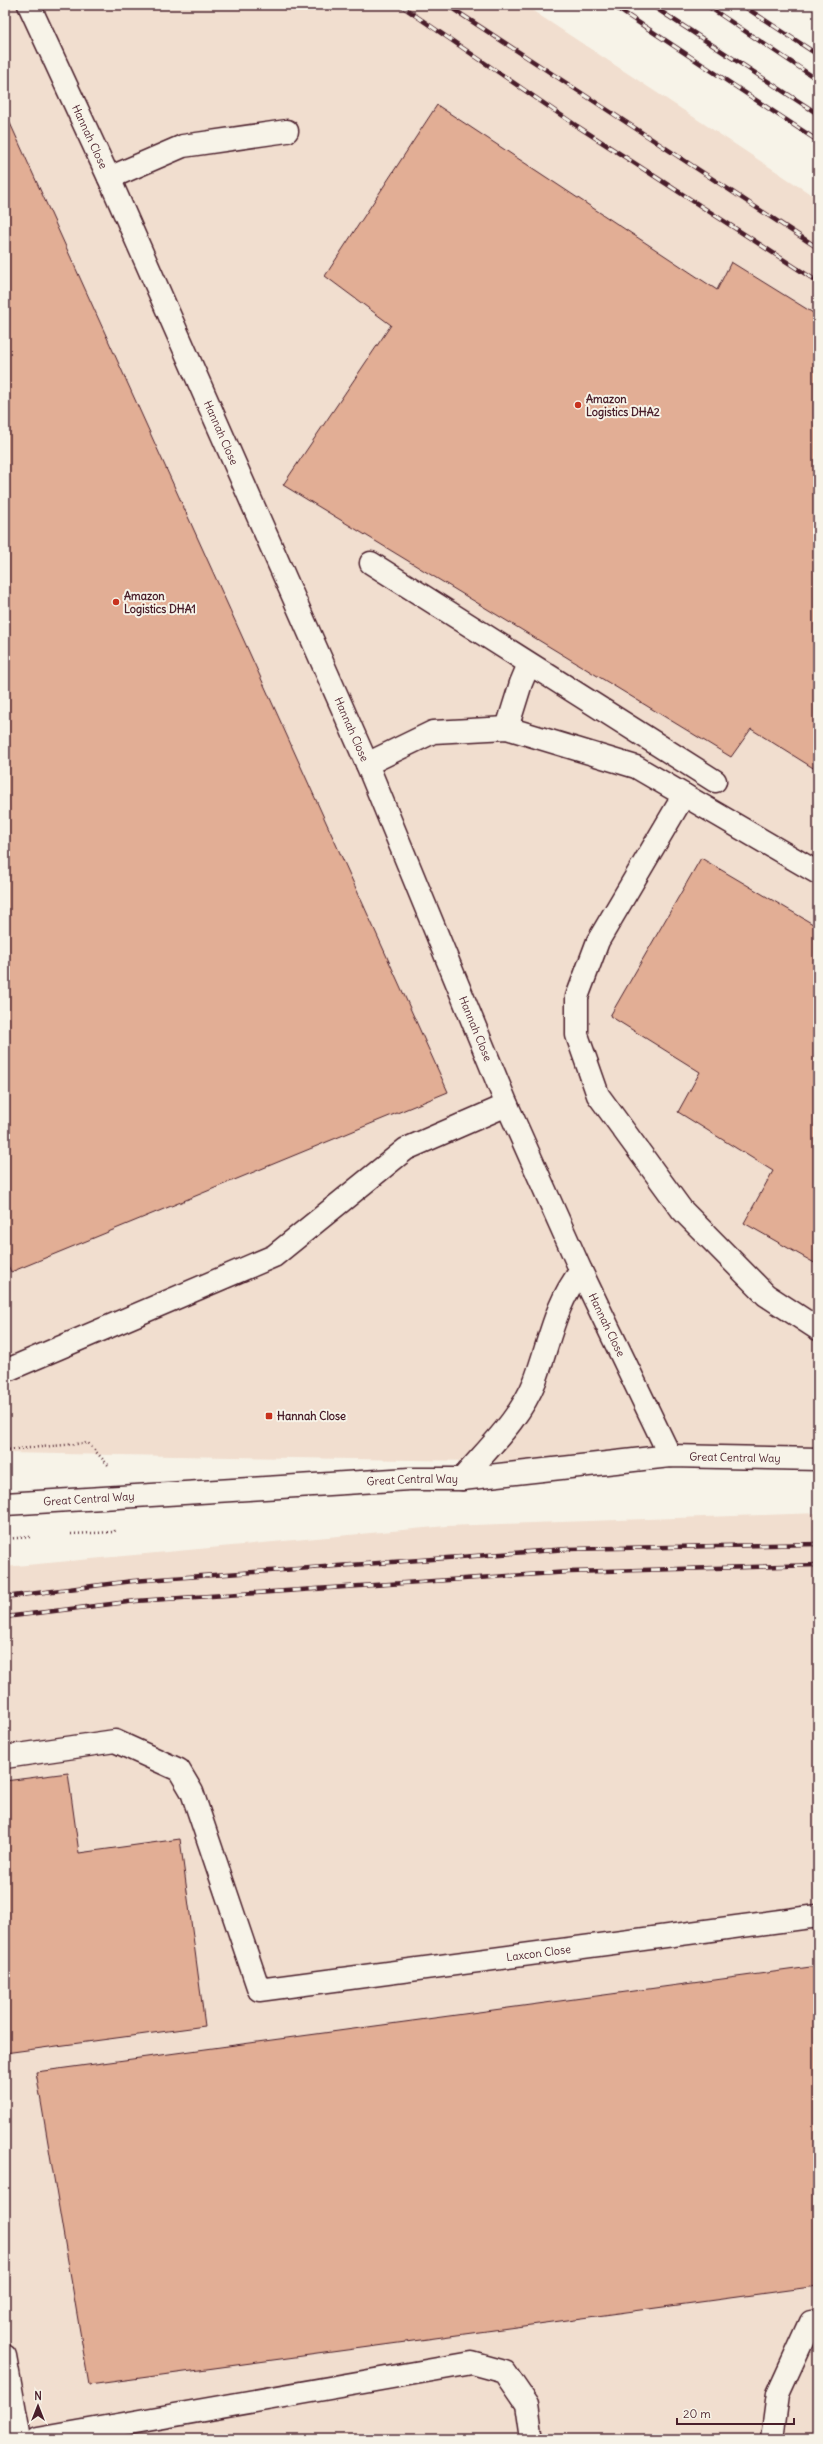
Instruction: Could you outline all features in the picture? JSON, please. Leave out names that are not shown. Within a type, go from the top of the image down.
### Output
[{"type":"street","name":"Hannah Close","points":[[29,5],[109,178],[367,764],[507,1105],[581,1271],[670,1456]]},
{"type":"street","points":[[109,178],[183,146],[287,131]]},
{"type":"street","points":[[371,563],[715,781]]},
{"type":"street","points":[[508,728],[520,683],[529,664]]},
{"type":"street","points":[[367,764],[433,732],[508,728],[636,767],[818,873]]},
{"type":"street","points":[[684,795],[598,941],[577,998],[577,1035],[598,1095],[682,1210],[766,1295],[818,1329]]},
{"type":"street","points":[[5,1371],[274,1256],[406,1149],[507,1105]]},
{"type":"street","points":[[462,1479],[514,1418],[525,1400],[535,1381],[562,1301],[569,1286],[581,1271]]},
{"type":"street","name":"Great Central Way","points":[[5,1504],[402,1480],[462,1479],[670,1456],[818,1459]]},
{"type":"street","name":"Laxcon Close","points":[[5,1757],[116,1741],[179,1770],[192,1792],[259,1990],[818,1916]]},
{"type":"street","points":[[772,2439],[778,2394],[811,2322],[818,2320]]},
{"type":"street","points":[[5,2356],[20,2439]]},
{"type":"street","points":[[38,2439],[472,2363],[505,2372],[527,2404],[532,2439]]},
{"type":"path","points":[[5,1450],[88,1443]]},
{"type":"path","points":[[69,1534],[114,1532]]},
{"type":"path","points":[[5,1539],[32,1537]]},
{"type":"shaded area","points":[[5,5],[524,5],[818,199],[818,1467],[5,1453]]},
{"type":"shaded area","points":[[818,1513],[818,2439],[5,2439],[5,1567],[446,1526]]},
{"type":"building","name":"Amazon Logistics DHA2","points":[[437,105],[717,290],[731,262],[818,316],[818,771],[751,729],[731,757],[283,485],[391,325],[325,276]]},
{"type":"building","name":"Amazon Logistics DHA1","points":[[5,112],[448,1092],[11,1272],[5,1259]]},
{"type":"building","points":[[701,858],[818,927],[818,1265],[744,1223],[773,1171],[678,1112],[700,1072],[610,1016]]},
{"type":"building","points":[[68,1773],[79,1853],[180,1839],[205,2026],[5,2053],[5,1781]]},
{"type":"building","points":[[818,1966],[818,2286],[89,2385],[36,2072]]},
{"type":"railway","points":[[400,5],[577,126],[818,282]]},
{"type":"railway","points":[[447,5],[818,248]]},
{"type":"railway","points":[[612,5],[818,141]]},
{"type":"railway","points":[[651,5],[818,114]]},
{"type":"railway","points":[[706,5],[818,80]]},
{"type":"railway","points":[[742,5],[818,55]]},
{"type":"railway","points":[[5,1597],[133,1581],[568,1549],[818,1544]]},
{"type":"railway","points":[[5,1617],[136,1601],[569,1572],[818,1565]]},
{"type":"place","name":"Amazon Logistics DHA2","points":[[578,405]]},
{"type":"place","name":"Amazon Logistics DHA1","points":[[116,602]]},
{"type":"place","name":"Hannah Close","points":[[269,1416]]}]
